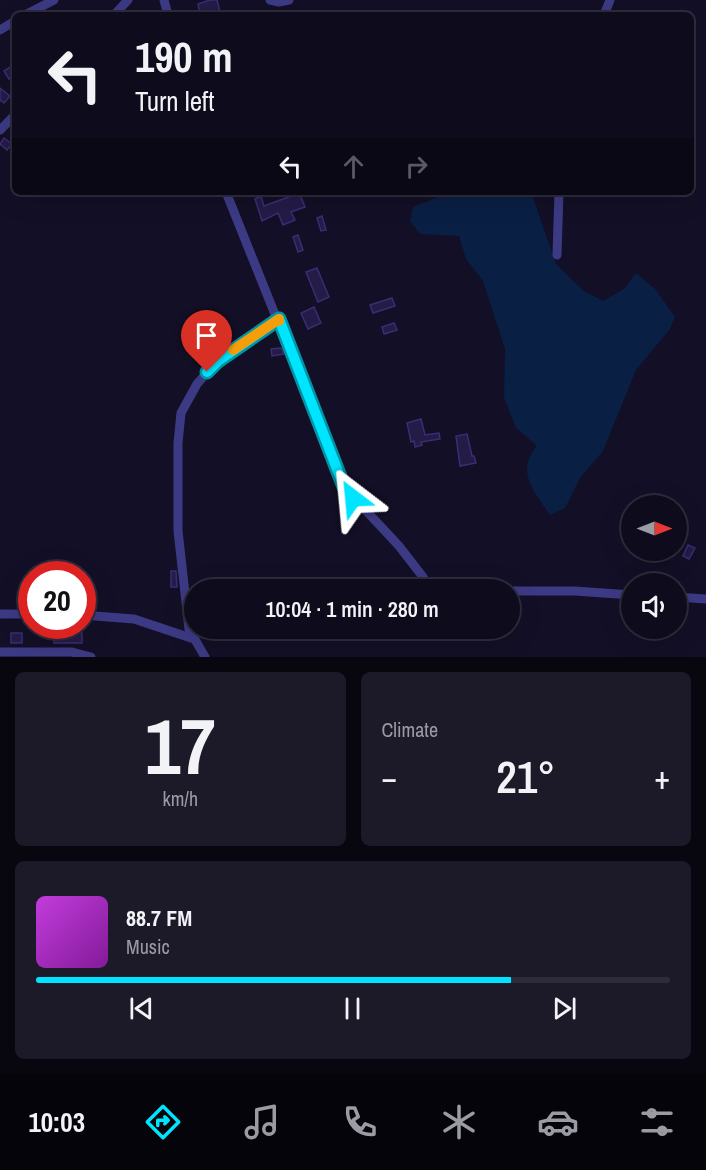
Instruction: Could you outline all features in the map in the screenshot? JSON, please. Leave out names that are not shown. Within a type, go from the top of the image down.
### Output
[{"type":"street","points":[[31,12],[54,0]]},
{"type":"street","points":[[270,0],[279,2],[289,0]]},
{"type":"street","points":[[0,130],[12,118]]},
{"type":"street","points":[[227,195],[279,319],[344,487],[399,546],[424,579]]},
{"type":"street","points":[[557,255],[559,195]]},
{"type":"street","points":[[188,579],[178,531],[178,443],[182,413],[197,384],[218,361],[279,319]]},
{"type":"street","points":[[520,591],[621,594]]},
{"type":"street","points":[[687,598],[706,599]]},
{"type":"street","points":[[0,614],[18,614]]},
{"type":"street","points":[[96,616],[134,619],[184,636]]},
{"type":"street","points":[[194,639],[205,657]]},
{"type":"street","points":[[0,652],[44,655],[72,652],[91,657]]},
{"type":"water","points":[[443,195],[532,195],[556,264],[584,291],[603,301],[624,289],[636,273],[655,289],[675,317],[670,329],[636,370],[603,451],[580,478],[565,508],[550,515],[529,481],[528,464],[537,446],[516,428],[504,398],[505,349],[483,281],[466,259],[459,236],[420,234],[410,221],[413,207]]},
{"type":"building","points":[[217,0],[220,12],[199,12],[198,4]]},
{"type":"building","points":[[12,66],[12,76],[9,79],[4,71]]},
{"type":"building","points":[[0,88],[10,96],[4,103],[0,100]]},
{"type":"building","points":[[4,138],[12,144],[7,150],[0,144]]},
{"type":"building","points":[[294,195],[300,195],[305,207],[291,212],[295,220],[283,225],[278,213],[262,221],[255,199],[261,196],[264,206]]},
{"type":"building","points":[[322,216],[326,230],[321,231],[317,218]]},
{"type":"building","points":[[298,235],[303,250],[298,252],[293,237]]},
{"type":"building","points":[[317,268],[329,297],[318,302],[306,272]]},
{"type":"building","points":[[392,298],[395,306],[373,313],[370,305]]},
{"type":"building","points":[[314,307],[321,323],[308,329],[301,313]]},
{"type":"building","points":[[394,323],[397,330],[384,334],[382,327]]},
{"type":"building","points":[[281,348],[284,354],[272,356],[271,349]]},
{"type":"building","points":[[421,419],[425,435],[439,433],[440,439],[421,442],[422,445],[415,447],[414,441],[411,442],[407,423]]},
{"type":"building","points":[[467,434],[476,463],[460,466],[456,436]]},
{"type":"building","points":[[688,545],[695,548],[689,559],[687,558]]},
{"type":"building","points":[[171,571],[176,571],[177,587],[171,587]]},
{"type":"building","points":[[11,633],[18,633],[18,639],[22,639],[22,643],[11,643]]},
{"type":"building","points":[[54,639],[82,639],[82,643],[54,643]]},
{"type":"slow traffic","points":[[233,350],[279,319],[279,321]]},
{"type":"route","points":[[207,372],[218,361],[279,319],[344,487],[353,498]]}]
